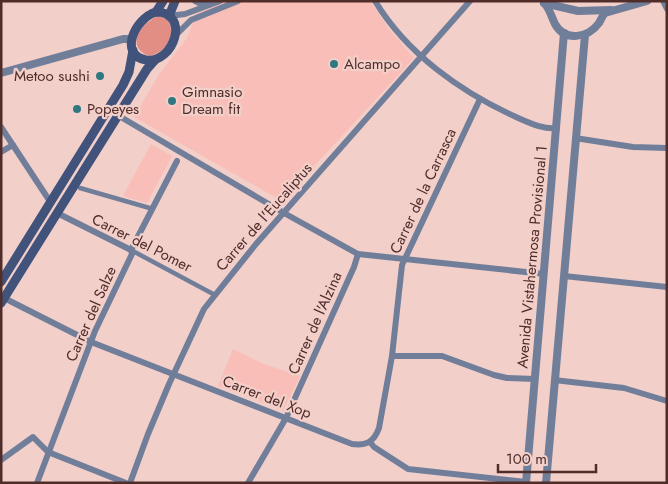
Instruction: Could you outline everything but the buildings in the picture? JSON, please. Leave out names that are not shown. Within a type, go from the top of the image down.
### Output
[{"type":"main road","points":[[156,12],[163,1]]},
{"type":"main road","points":[[169,16],[175,1]]},
{"type":"main road","points":[[1,282],[4,269],[51,203],[126,79],[133,50],[132,39],[139,22],[156,12],[169,16],[175,25],[176,35],[170,48],[155,60],[147,70],[3,301]]},
{"type":"main road","points":[[133,50],[142,59],[155,60]]},
{"type":"street","points":[[196,1],[201,4],[212,5]]},
{"type":"street","points":[[169,16],[185,14],[220,1]]},
{"type":"street","points":[[176,35],[191,20],[238,1]]},
{"type":"street","points":[[375,1],[388,22],[406,41],[451,80],[480,99],[522,120],[544,128],[557,128]]},
{"type":"street","name":"Carrer de l'Eucaliptus","points":[[128,483],[198,319],[214,295],[470,1]]},
{"type":"street","points":[[541,2],[549,8],[558,29],[564,33],[578,36],[585,35],[595,27],[602,15],[613,10],[647,1]]},
{"type":"street","points":[[663,1],[667,9]]},
{"type":"street","points":[[541,2],[564,9],[589,12],[613,10]]},
{"type":"street","points":[[553,20],[556,11],[564,9]]},
{"type":"street","points":[[589,12],[596,15],[595,27]]},
{"type":"street","name":"Avenida Vistahermosa Provisional 1","points":[[526,482],[564,33]]},
{"type":"street","points":[[546,483],[585,35]]},
{"type":"street","points":[[1,73],[123,39],[132,39]]},
{"type":"street","name":"Carrer de la Carrasca","points":[[370,442],[379,428],[392,356],[402,264],[480,99]]},
{"type":"street","points":[[119,116],[358,254],[544,274]]},
{"type":"street","points":[[1,127],[51,203]]},
{"type":"street","points":[[575,138],[633,147],[667,148]]},
{"type":"street","points":[[1,152],[13,145]]},
{"type":"street","points":[[170,146],[177,154],[177,161],[183,158],[193,159]]},
{"type":"street","name":"Carrer del Salze","points":[[37,483],[91,342],[110,298],[132,254],[131,250],[177,161]]},
{"type":"street","points":[[80,188],[153,209]]},
{"type":"street","name":"Carrer del Pomer","points":[[57,213],[214,295]]},
{"type":"street","name":"Carrer de l'Alzina","points":[[251,482],[286,418],[354,267],[358,254]]},
{"type":"street","points":[[564,276],[667,287]]},
{"type":"street","name":"Carrer del Xop","points":[[3,301],[91,342],[352,444],[359,445],[370,442]]},
{"type":"street","points":[[392,356],[442,356],[494,375],[507,378],[535,379]]},
{"type":"street","points":[[554,380],[624,388],[667,401]]},
{"type":"street","points":[[1,460],[33,437],[48,452],[128,483]]},
{"type":"street","points":[[370,442],[380,451],[408,469],[526,482]]},
{"type":"shaded area","points":[[201,1],[370,1],[389,29],[414,58],[282,201],[134,117],[158,76],[187,38]]},
{"type":"shaded area","points":[[159,16],[168,20],[171,32],[170,38],[164,48],[149,56],[137,47],[136,41],[141,29],[152,19]]},
{"type":"shaded area","points":[[151,144],[172,156],[147,203],[123,196]]},
{"type":"shaded area","points":[[233,349],[264,364],[300,376],[283,411],[218,386]]},
{"type":"place","name":"Alcampo","points":[[334,64]]},
{"type":"place","name":"Metoo sushi","points":[[100,76]]},
{"type":"place","name":"Gimnasio Dream fit","points":[[172,101]]},
{"type":"place","name":"Popeyes","points":[[77,109]]}]
